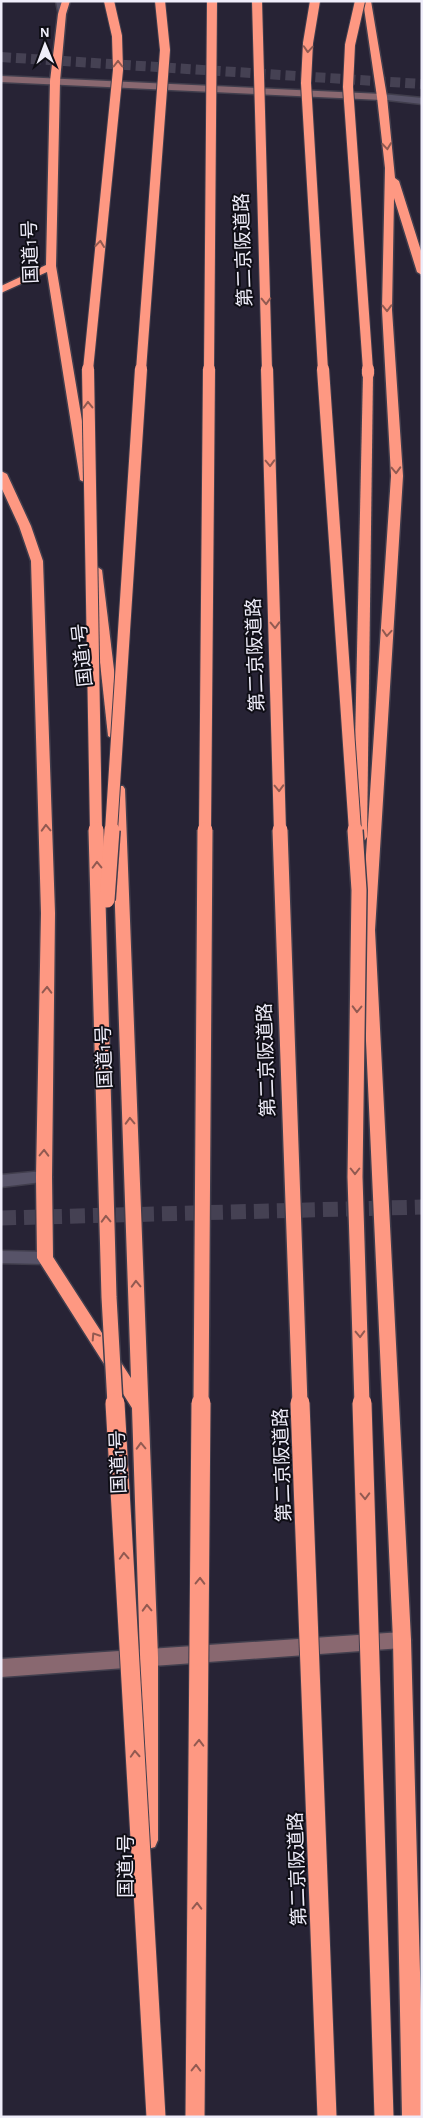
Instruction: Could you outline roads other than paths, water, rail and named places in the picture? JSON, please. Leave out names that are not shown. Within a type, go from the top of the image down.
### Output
[{"type":"highway","name":"国道1号","points":[[66,1],[62,14],[55,81],[51,266],[84,462],[117,757],[149,1657],[147,2117]]},
{"type":"highway","points":[[109,1],[117,36],[118,70],[87,376],[100,1002],[109,1297],[156,2117]]},
{"type":"highway","points":[[100,1002],[140,384],[164,60],[163,18],[160,1]]},
{"type":"highway","name":"第二京阪道路","points":[[195,2117],[212,1]]},
{"type":"highway","name":"第二京阪道路","points":[[257,1],[286,1027],[327,2117]]},
{"type":"highway","points":[[315,1],[308,43],[306,83],[324,384],[359,890]]},
{"type":"highway","points":[[360,1],[350,45],[348,88],[368,374],[355,1177],[384,2117]]},
{"type":"highway","points":[[367,1],[382,97],[390,168],[386,310],[397,476],[368,930],[402,1640],[413,2117]]},
{"type":"highway","points":[[390,168],[422,272]]},
{"type":"highway","points":[[1,290],[51,266]]},
{"type":"highway","points":[[2,477],[25,526],[37,562],[48,913],[44,1177],[45,1258],[140,1406]]},
{"type":"street","points":[[60,1],[62,14]]},
{"type":"street","points":[[1,79],[382,97],[422,101]]},
{"type":"street","points":[[1,1181],[44,1177]]},
{"type":"street","points":[[1,1257],[45,1258]]},
{"type":"street","points":[[1,1668],[402,1640]]},
{"type":"tunnel","points":[[1,57],[422,84]]},
{"type":"tunnel","points":[[1,1218],[422,1207]]}]
